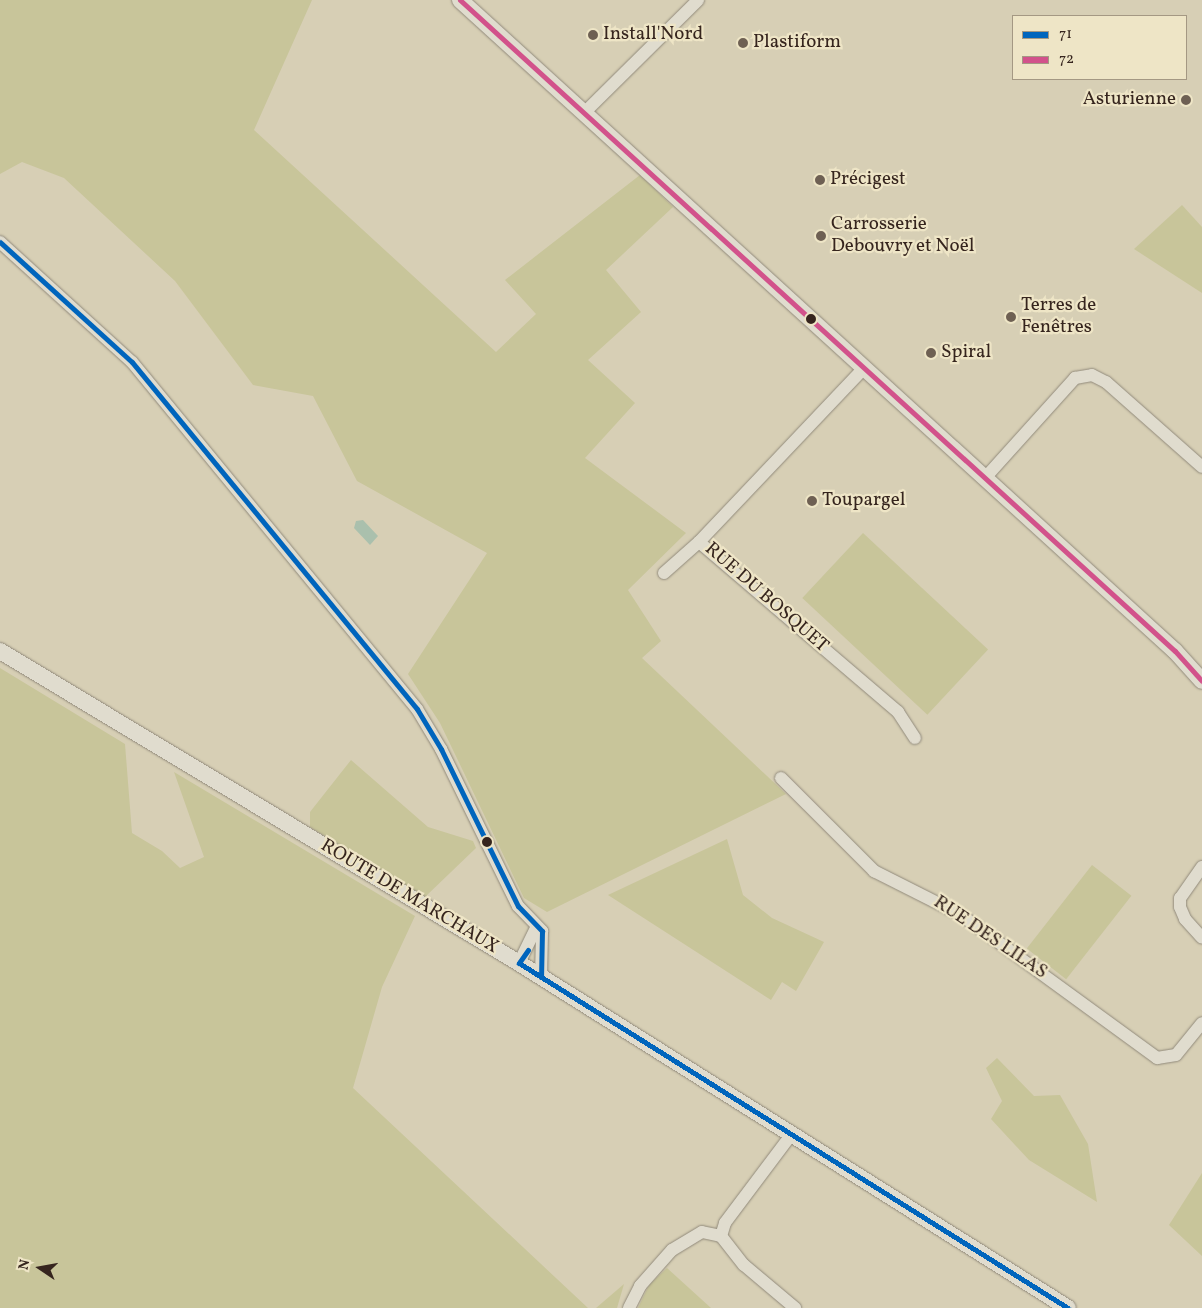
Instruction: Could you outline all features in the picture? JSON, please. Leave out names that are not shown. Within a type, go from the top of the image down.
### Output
[{"type":"main road","points":[[460,0],[1175,651],[1202,681]]},
{"type":"main road","name":"ROUTE DE MARCHAUX","points":[[0,651],[542,977],[1068,1308]]},
{"type":"street","points":[[585,112],[698,0]]},
{"type":"street","points":[[0,242],[132,362],[388,670],[441,749],[518,906],[536,928],[542,931],[544,941],[542,977]]},
{"type":"street","name":"RUE DU BOSQUET","points":[[865,367],[699,542],[898,712],[915,738]]},
{"type":"street","points":[[985,478],[1075,378],[1092,374],[1106,382],[1202,467]]},
{"type":"street","points":[[664,573],[699,542]]},
{"type":"street","name":"RUE DES LILAS","points":[[781,778],[874,871],[961,915],[1157,1058],[1176,1055],[1202,1023]]},
{"type":"street","points":[[1202,867],[1180,898],[1180,907],[1185,919],[1202,938]]},
{"type":"street","points":[[519,963],[536,928]]},
{"type":"street","points":[[721,1236],[725,1223],[791,1135]]},
{"type":"street","points":[[629,1308],[640,1286],[672,1250],[702,1232],[721,1236],[744,1265],[796,1308]]},
{"type":"shaded area","points":[[0,0],[312,0],[254,130],[496,352],[536,314],[505,280],[640,175],[673,207],[606,270],[641,312],[588,360],[635,403],[585,458],[686,533],[628,590],[661,641],[642,658],[786,794],[547,912],[524,898],[440,723],[408,674],[487,553],[357,481],[313,396],[253,385],[175,281],[64,178],[22,162],[0,174]]},
{"type":"shaded area","points":[[1182,205],[1202,227],[1202,293],[1134,249]]},
{"type":"shaded area","points":[[363,520],[378,536],[370,545],[354,528],[356,521]]},
{"type":"shaded area","points":[[863,533],[988,650],[927,715],[802,598]]},
{"type":"shaded area","points":[[0,668],[125,744],[132,833],[162,851],[180,868],[204,857],[174,772],[415,916],[382,987],[353,1088],[588,1308],[0,1308]]},
{"type":"shaded area","points":[[351,760],[428,827],[473,841],[476,848],[425,897],[310,827],[310,812]]},
{"type":"shaded area","points":[[727,839],[743,895],[772,918],[824,942],[796,991],[782,982],[771,1000],[608,895]]},
{"type":"shaded area","points":[[1092,865],[1131,896],[1066,979],[1027,949]]},
{"type":"shaded area","points":[[997,1058],[1034,1096],[1060,1095],[1088,1144],[1097,1202],[1029,1160],[991,1119],[1002,1101],[986,1068]]},
{"type":"shaded area","points":[[1202,1173],[1202,1256],[1169,1225]]},
{"type":"shaded area","points":[[667,1268],[711,1308],[638,1308],[649,1285]]},
{"type":"shaded area","points":[[624,1284],[617,1308],[596,1308]]},
{"type":"transit line","name":"72","points":[[460,0],[1175,651],[1202,681]]},
{"type":"transit line","name":"71","points":[[0,242],[132,362],[417,709],[441,749],[518,906],[542,931],[541,977]]},
{"type":"transit line","name":"71","points":[[528,950],[519,963],[1068,1308]]},
{"type":"place","name":"Install'Nord","points":[[593,35]]},
{"type":"place","name":"Plastiform","points":[[743,43]]},
{"type":"place","name":"Asturienne","points":[[1186,100]]},
{"type":"place","name":"Précigest","points":[[820,180]]},
{"type":"place","name":"Carrosserie Debouvry et Noël","points":[[821,236]]},
{"type":"place","name":"Terres de Fenêtres","points":[[1011,317]]},
{"type":"place","name":"Spiral","points":[[931,353]]},
{"type":"place","name":"Toupargel","points":[[812,501]]}]
